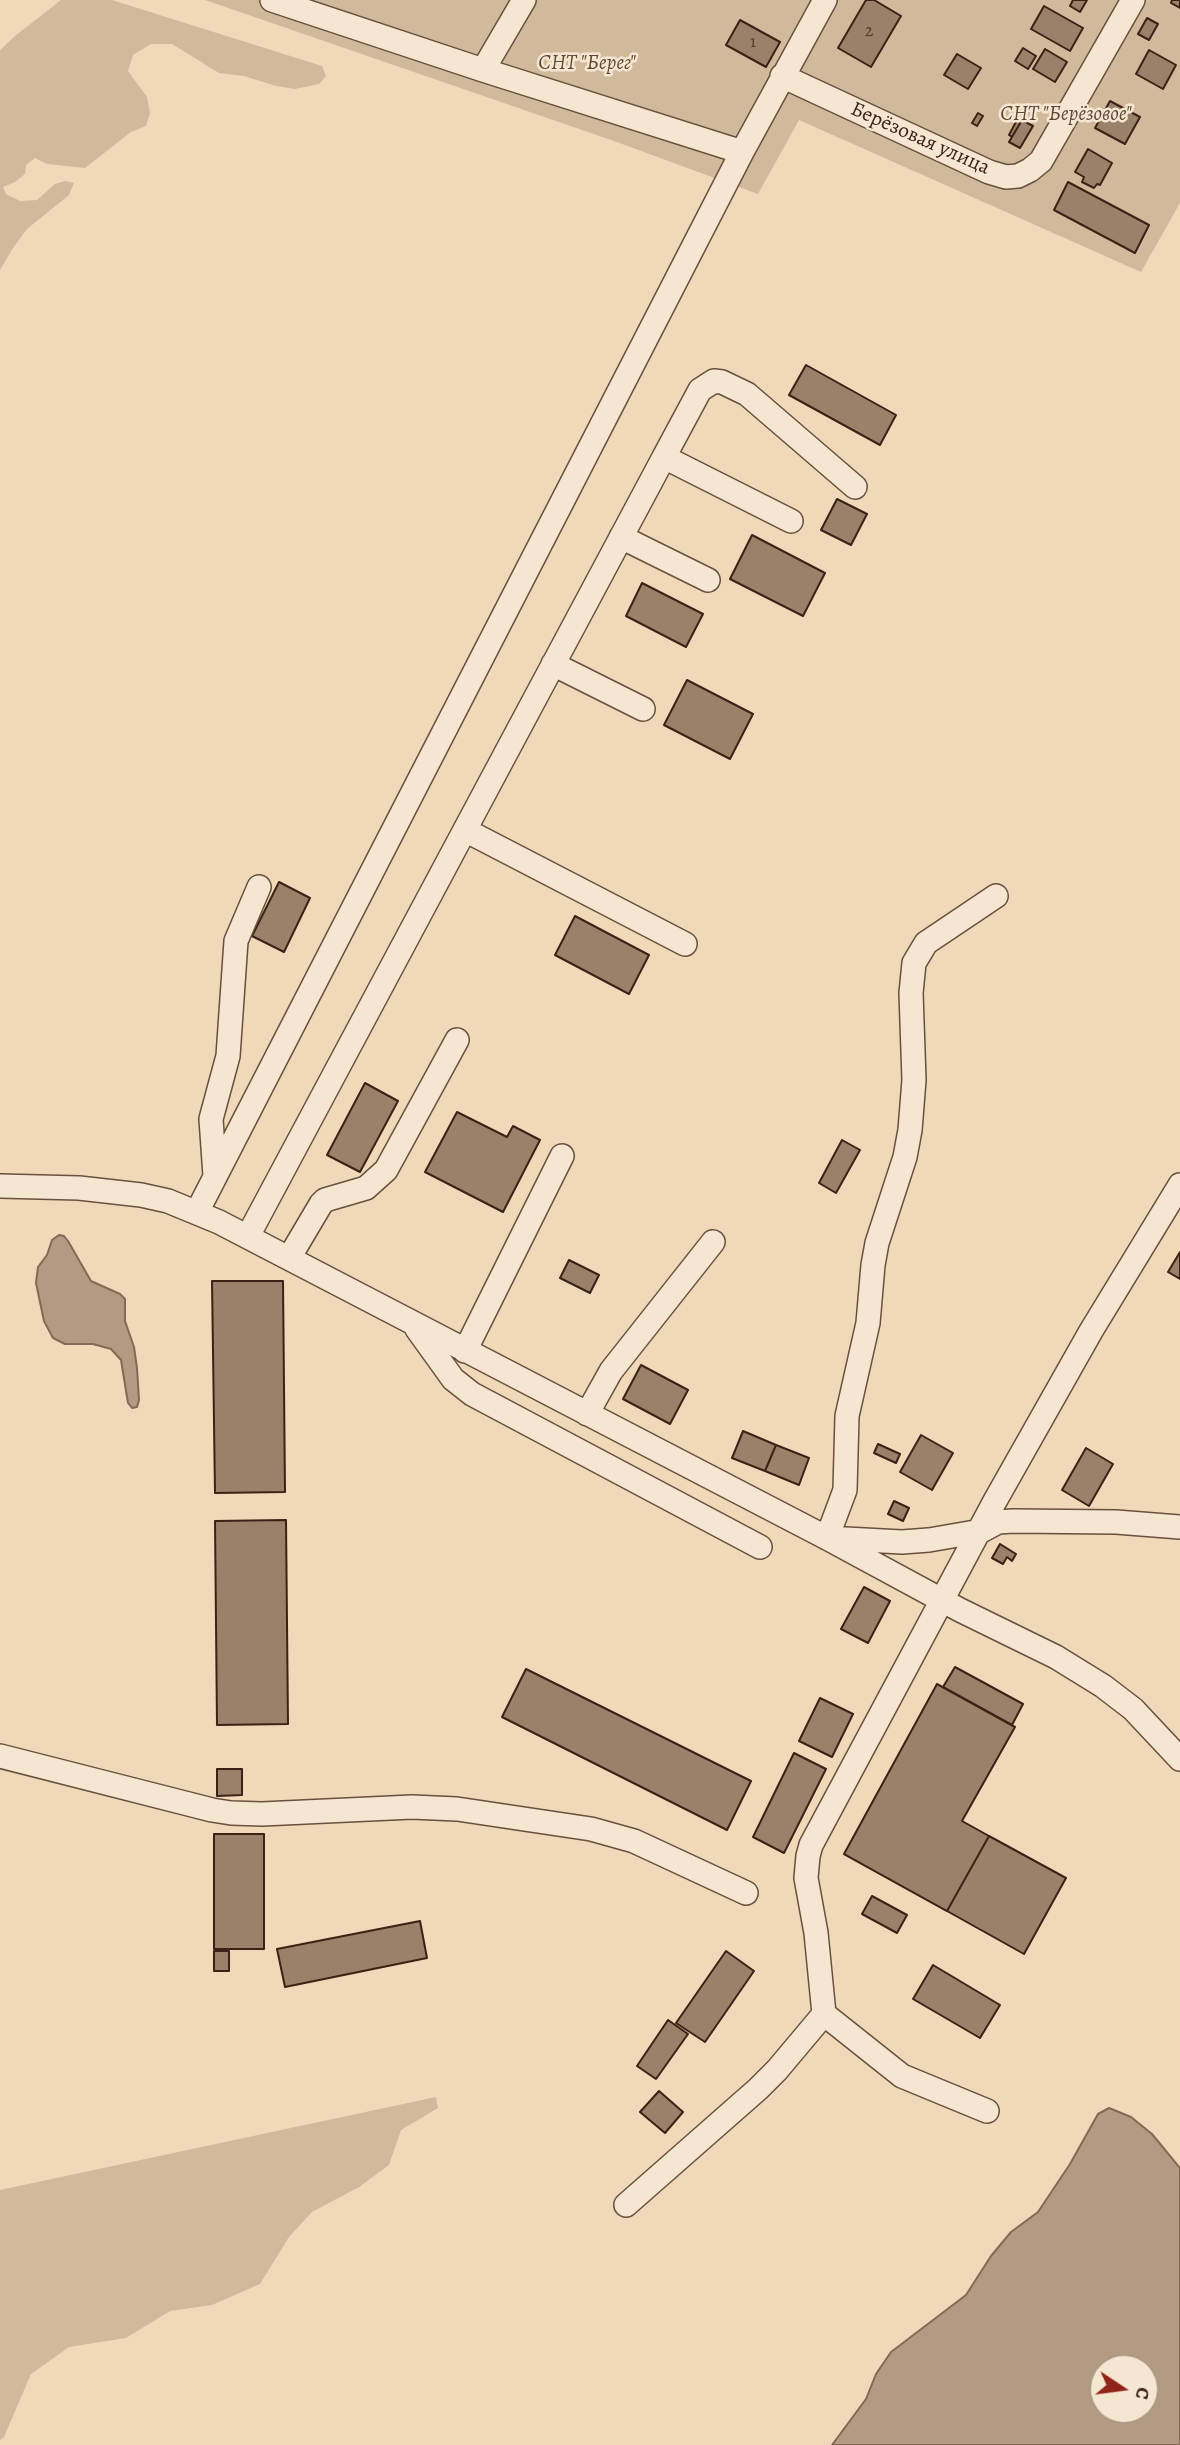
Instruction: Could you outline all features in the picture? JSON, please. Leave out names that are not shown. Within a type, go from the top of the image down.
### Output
[{"type":"street","points":[[272,0],[742,152]]},
{"type":"street","points":[[483,70],[524,0]]},
{"type":"street","points":[[197,1212],[742,152],[825,0]]},
{"type":"street","name":"Берёзовая улица","points":[[782,76],[989,172],[1006,177],[1018,176],[1041,161],[1133,0]]},
{"type":"street","points":[[247,1236],[700,390],[714,381],[747,394],[855,487]]},
{"type":"street","points":[[664,457],[791,522]]},
{"type":"street","points":[[621,537],[708,580]]},
{"type":"street","points":[[554,664],[643,709]]},
{"type":"street","points":[[465,830],[685,944]]},
{"type":"street","points":[[215,1176],[211,1119],[228,1056],[236,941],[259,887]]},
{"type":"street","points":[[827,1538],[845,1490],[847,1416],[868,1323],[877,1242],[899,1178],[910,1130],[914,1080],[911,993],[914,963],[926,943],[996,896]]},
{"type":"street","points":[[289,1258],[320,1204],[366,1188],[386,1170],[457,1040]]},
{"type":"street","points":[[465,1351],[562,1156]]},
{"type":"street","points":[[987,2110],[902,2076],[824,2014],[816,1933],[806,1878],[808,1856],[811,1845],[942,1601],[1091,1331],[1180,1185]]},
{"type":"street","points":[[0,1186],[117,1191],[169,1201],[247,1236],[827,1538],[942,1601],[1056,1657],[1103,1686],[1133,1709],[1180,1759]]},
{"type":"street","points":[[587,1414],[611,1371],[713,1242]]},
{"type":"street","points":[[414,1324],[453,1379],[472,1394],[760,1547]]},
{"type":"street","points":[[827,1538],[902,1542],[981,1531],[998,1522],[1013,1521],[1116,1522],[1180,1527]]},
{"type":"street","points":[[0,1756],[231,1813],[412,1807],[457,1809],[591,1829],[634,1841],[746,1893]]},
{"type":"street","points":[[626,2205],[758,2089],[824,2014]]},
{"type":"green space","points":[[61,0],[112,0],[322,66],[326,76],[319,84],[295,89],[276,86],[244,76],[219,73],[172,44],[151,44],[133,55],[128,71],[147,97],[150,113],[146,126],[131,132],[85,168],[47,164],[35,158],[26,165],[25,174],[3,187],[6,194],[20,201],[37,200],[55,184],[65,181],[74,183],[69,195],[27,229],[0,270],[0,50]]},
{"type":"green space","name":"СНТ \"Берёзовое\"","points":[[205,0],[1180,0],[1180,203],[1141,272],[799,120],[758,194],[614,141]]},
{"type":"green space","points":[[436,2097],[438,2108],[401,2130],[389,2165],[359,2187],[312,2212],[289,2237],[260,2284],[212,2305],[170,2311],[126,2338],[69,2347],[31,2374],[4,2437],[0,2440],[0,2190]]},
{"type":"shaded area","points":[[59,1235],[68,1241],[91,1281],[125,1299],[125,1321],[134,1347],[137,1368],[137,1407],[132,1408],[128,1403],[121,1360],[111,1349],[93,1344],[65,1344],[53,1338],[44,1321],[36,1283],[38,1267],[47,1255],[52,1240]]},
{"type":"shaded area","points":[[1109,2108],[1131,2117],[1152,2134],[1180,2168],[1180,2445],[832,2445],[866,2399],[876,2374],[891,2352],[966,2295],[991,2256],[1011,2232],[1038,2212],[1070,2164],[1098,2114]]},
{"type":"building","points":[[866,0],[874,0],[901,16],[871,67],[838,48]]},
{"type":"building","points":[[1073,0],[1087,0],[1080,12],[1070,6]]},
{"type":"building","points":[[1172,0],[1180,0],[1180,8],[1171,3]]},
{"type":"building","points":[[1044,6],[1083,28],[1070,51],[1031,29]]},
{"type":"building","points":[[1147,18],[1158,24],[1149,40],[1138,34]]},
{"type":"building","points":[[740,20],[780,42],[766,67],[726,45]]},
{"type":"building","points":[[1023,48],[1036,56],[1028,69],[1015,61]]},
{"type":"building","points":[[1045,49],[1067,62],[1055,82],[1033,69]]},
{"type":"building","points":[[1149,50],[1176,65],[1163,89],[1136,74]]},
{"type":"building","points":[[957,54],[981,68],[968,89],[944,75]]},
{"type":"building","points":[[1110,101],[1140,117],[1125,144],[1095,128]]},
{"type":"building","points":[[978,113],[983,116],[977,126],[972,123]]},
{"type":"building","points":[[1018,118],[1022,120],[1012,137],[1009,135]]},
{"type":"building","points":[[1022,120],[1033,126],[1020,148],[1009,142]]},
{"type":"building","points":[[1088,149],[1112,163],[1100,185],[1097,184],[1094,188],[1082,182],[1084,177],[1075,172]]},
{"type":"building","points":[[1068,182],[1149,225],[1135,253],[1054,210]]},
{"type":"building","points":[[806,365],[896,415],[880,445],[789,395]]},
{"type":"building","points":[[837,499],[867,514],[851,545],[821,530]]},
{"type":"building","points":[[752,535],[825,573],[803,616],[730,579]]},
{"type":"building","points":[[642,583],[703,614],[686,647],[626,616]]},
{"type":"building","points":[[687,680],[753,714],[730,759],[664,725]]},
{"type":"building","points":[[279,882],[310,898],[284,952],[252,936]]},
{"type":"building","points":[[575,916],[649,955],[629,994],[555,955]]},
{"type":"building","points":[[365,1083],[398,1101],[360,1172],[327,1155]]},
{"type":"building","points":[[457,1112],[507,1137],[513,1126],[540,1140],[503,1212],[425,1172]]},
{"type":"building","points":[[842,1140],[860,1150],[836,1193],[819,1183]]},
{"type":"building","points":[[1180,1252],[1180,1279],[1168,1272]]},
{"type":"building","points":[[569,1260],[599,1275],[590,1293],[560,1278]]},
{"type":"building","points":[[212,1281],[283,1281],[285,1492],[215,1493]]},
{"type":"building","points":[[641,1365],[688,1390],[670,1424],[623,1399]]},
{"type":"building","points":[[743,1431],[776,1445],[765,1471],[732,1458]]},
{"type":"building","points":[[921,1435],[953,1453],[932,1490],[900,1472]]},
{"type":"building","points":[[878,1444],[900,1454],[896,1463],[874,1453]]},
{"type":"building","points":[[776,1445],[809,1458],[799,1485],[765,1471]]},
{"type":"building","points":[[1086,1448],[1113,1464],[1089,1506],[1062,1490]]},
{"type":"building","points":[[894,1501],[909,1508],[903,1521],[888,1514]]},
{"type":"building","points":[[286,1520],[288,1724],[217,1725],[215,1521]]},
{"type":"building","points":[[1000,1544],[1016,1554],[1012,1561],[1007,1557],[1003,1564],[992,1558]]},
{"type":"building","points":[[864,1587],[890,1601],[868,1643],[841,1629]]},
{"type":"building","points":[[955,1667],[1023,1704],[1012,1725],[943,1687]]},
{"type":"building","points":[[526,1669],[751,1781],[727,1830],[502,1717]]},
{"type":"building","points":[[937,1684],[1015,1727],[962,1821],[989,1836],[947,1911],[844,1854]]},
{"type":"building","points":[[820,1698],[853,1714],[832,1757],[799,1741]]},
{"type":"building","points":[[794,1753],[826,1769],[784,1853],[753,1837]]},
{"type":"building","points":[[217,1769],[242,1769],[242,1795],[217,1796]]},
{"type":"building","points":[[214,1834],[264,1834],[264,1949],[214,1949]]},
{"type":"building","points":[[989,1836],[1066,1878],[1024,1954],[947,1911]]},
{"type":"building","points":[[872,1896],[907,1915],[897,1933],[862,1914]]},
{"type":"building","points":[[420,1921],[427,1958],[285,1987],[277,1949]]},
{"type":"building","points":[[214,1951],[229,1951],[229,1971],[214,1971]]},
{"type":"building","points":[[726,1951],[754,1971],[705,2042],[676,2023]]},
{"type":"building","points":[[933,1965],[1000,2005],[980,2038],[913,1999]]},
{"type":"building","points":[[668,2020],[688,2034],[656,2079],[637,2066]]},
{"type":"building","points":[[659,2091],[683,2112],[665,2133],[640,2112]]},
{"type":"park label","name":"СНТ \"Берег\"","points":[[587,64]]}]
